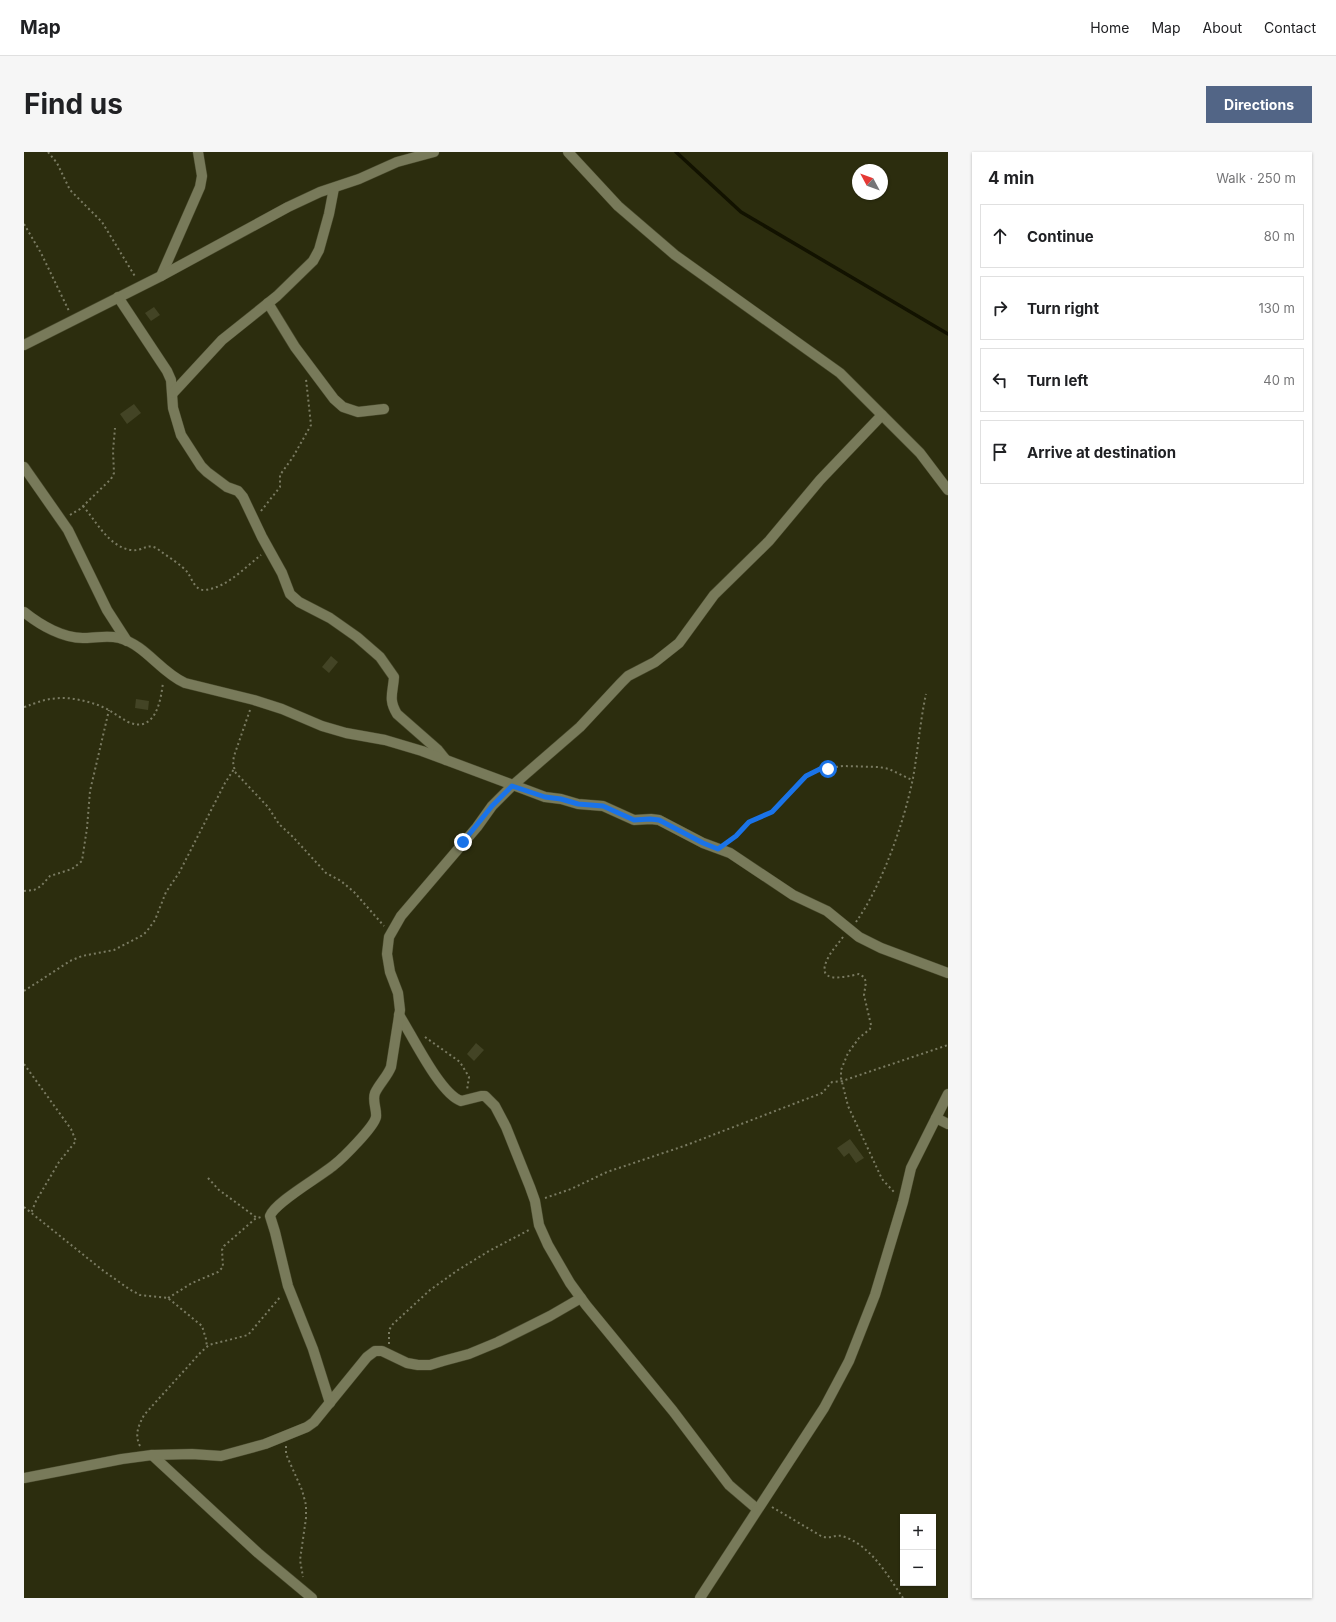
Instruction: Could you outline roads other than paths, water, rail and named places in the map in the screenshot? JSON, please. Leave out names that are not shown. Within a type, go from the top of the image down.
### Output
[{"type":"street","points":[[161,276],[200,187],[202,176],[198,152]]},
{"type":"street","points":[[24,345],[161,276],[320,192],[359,179],[397,162],[434,152]]},
{"type":"street","points":[[568,152],[618,206],[675,255],[840,373],[920,454],[948,490]]},
{"type":"street","points":[[173,393],[222,340],[268,303],[313,261],[321,243],[334,188]]},
{"type":"street","points":[[118,298],[168,371],[173,393],[173,408],[181,435],[193,456],[218,482],[238,491],[282,573],[286,586],[292,597],[347,630],[384,662],[394,677],[394,688],[391,698],[392,706],[397,714],[438,750],[446,760]]},
{"type":"street","points":[[268,303],[326,391],[343,407],[358,412],[384,409]]},
{"type":"street","points":[[330,1403],[313,1349],[289,1288],[270,1216],[273,1211],[289,1197],[334,1166],[376,1118],[374,1099],[375,1093],[388,1074],[400,1010],[398,993],[390,972],[387,954],[389,937],[401,916],[492,806],[512,786],[580,727],[628,676],[655,662],[679,642],[714,595],[769,541],[820,480],[882,415]]},
{"type":"street","points":[[24,467],[68,530],[107,610],[127,641]]},
{"type":"street","points":[[24,612],[53,631],[64,635],[86,638],[108,636],[127,641],[140,649],[174,678],[185,683],[254,700],[282,709],[322,726],[346,734],[385,740],[446,760],[512,786],[545,797],[561,799],[578,804],[603,806],[634,820],[659,820],[703,843],[730,853],[793,896],[826,911],[859,937],[881,948],[948,973]]},
{"type":"street","points":[[399,1015],[440,1083],[453,1097],[461,1101],[465,1101],[476,1097],[486,1096],[495,1106],[506,1127],[535,1201],[539,1225],[562,1270],[581,1298],[673,1411],[729,1485],[760,1505]]},
{"type":"street","points":[[700,1598],[824,1408],[849,1361],[875,1295],[903,1202],[911,1168],[948,1094]]},
{"type":"street","points":[[936,1118],[948,1124]]},
{"type":"street","points":[[24,1478],[55,1471],[149,1455],[192,1454],[221,1456],[265,1444],[307,1427],[314,1422],[367,1357],[375,1351],[387,1352],[407,1362],[418,1365],[430,1365],[469,1354],[498,1342],[550,1316],[581,1298]]},
{"type":"street","points":[[149,1455],[253,1548],[308,1594]]},
{"type":"waterway","points":[[676,152],[741,212],[948,334]]}]
